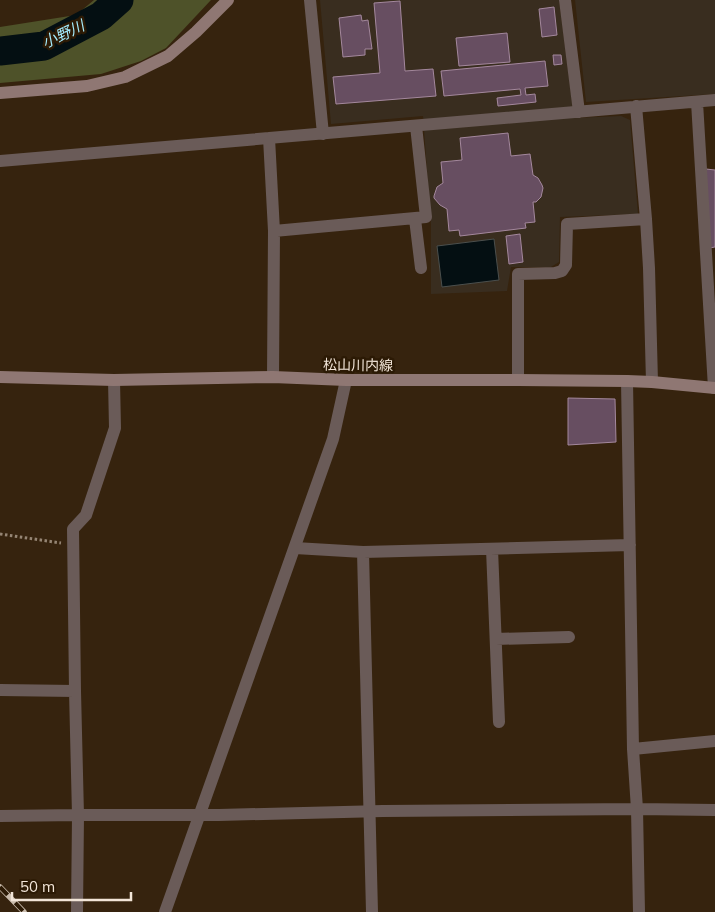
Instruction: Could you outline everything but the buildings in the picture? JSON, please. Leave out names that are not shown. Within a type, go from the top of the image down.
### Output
[{"type":"main road","points":[[0,93],[87,86],[125,77],[168,56],[196,32],[228,0]]},
{"type":"main road","name":"松山川内線","points":[[0,377],[114,380],[273,378],[627,381],[714,388]]},
{"type":"street","points":[[310,0],[323,134]]},
{"type":"street","points":[[565,0],[579,112]]},
{"type":"street","points":[[0,161],[715,100]]},
{"type":"street","points":[[696,102],[714,388]]},
{"type":"street","points":[[636,106],[649,268],[652,382]]},
{"type":"street","points":[[274,231],[426,217],[416,126]]},
{"type":"street","points":[[270,138],[274,231],[273,378]]},
{"type":"street","points":[[415,219],[421,268]]},
{"type":"street","points":[[518,380],[518,274],[562,271],[566,265],[567,224],[646,219]]},
{"type":"street","points":[[77,912],[78,815],[73,529],[86,515],[115,428],[114,380]]},
{"type":"street","points":[[165,912],[334,439],[346,380]]},
{"type":"street","points":[[627,381],[633,749],[637,808],[639,912]]},
{"type":"street","points":[[295,548],[363,552],[630,546]]},
{"type":"street","points":[[492,549],[499,722]]},
{"type":"street","points":[[363,552],[372,912]]},
{"type":"street","points":[[496,639],[569,637]]},
{"type":"street","points":[[0,690],[75,691]]},
{"type":"street","points":[[633,749],[715,741]]},
{"type":"street","points":[[0,816],[229,815],[637,808],[715,810]]},
{"type":"path","points":[[0,534],[73,544]]},
{"type":"shaded area","points":[[320,0],[559,0],[574,118],[621,116],[630,120],[638,214],[560,217],[559,262],[551,267],[511,267],[507,291],[431,294],[431,225],[423,116],[331,124]]},
{"type":"shaded area","points":[[575,0],[715,0],[715,94],[586,102]]},
{"type":"shaded area","points":[[494,239],[499,280],[442,287],[437,246]]},
{"type":"green space","points":[[94,0],[211,0],[166,48],[141,61],[101,74],[0,83],[0,27],[76,15]]},
{"type":"waterway","name":"小野川","points":[[0,51],[44,46],[101,16],[119,0]]},
{"type":"railway","points":[[0,887],[24,912]]}]
